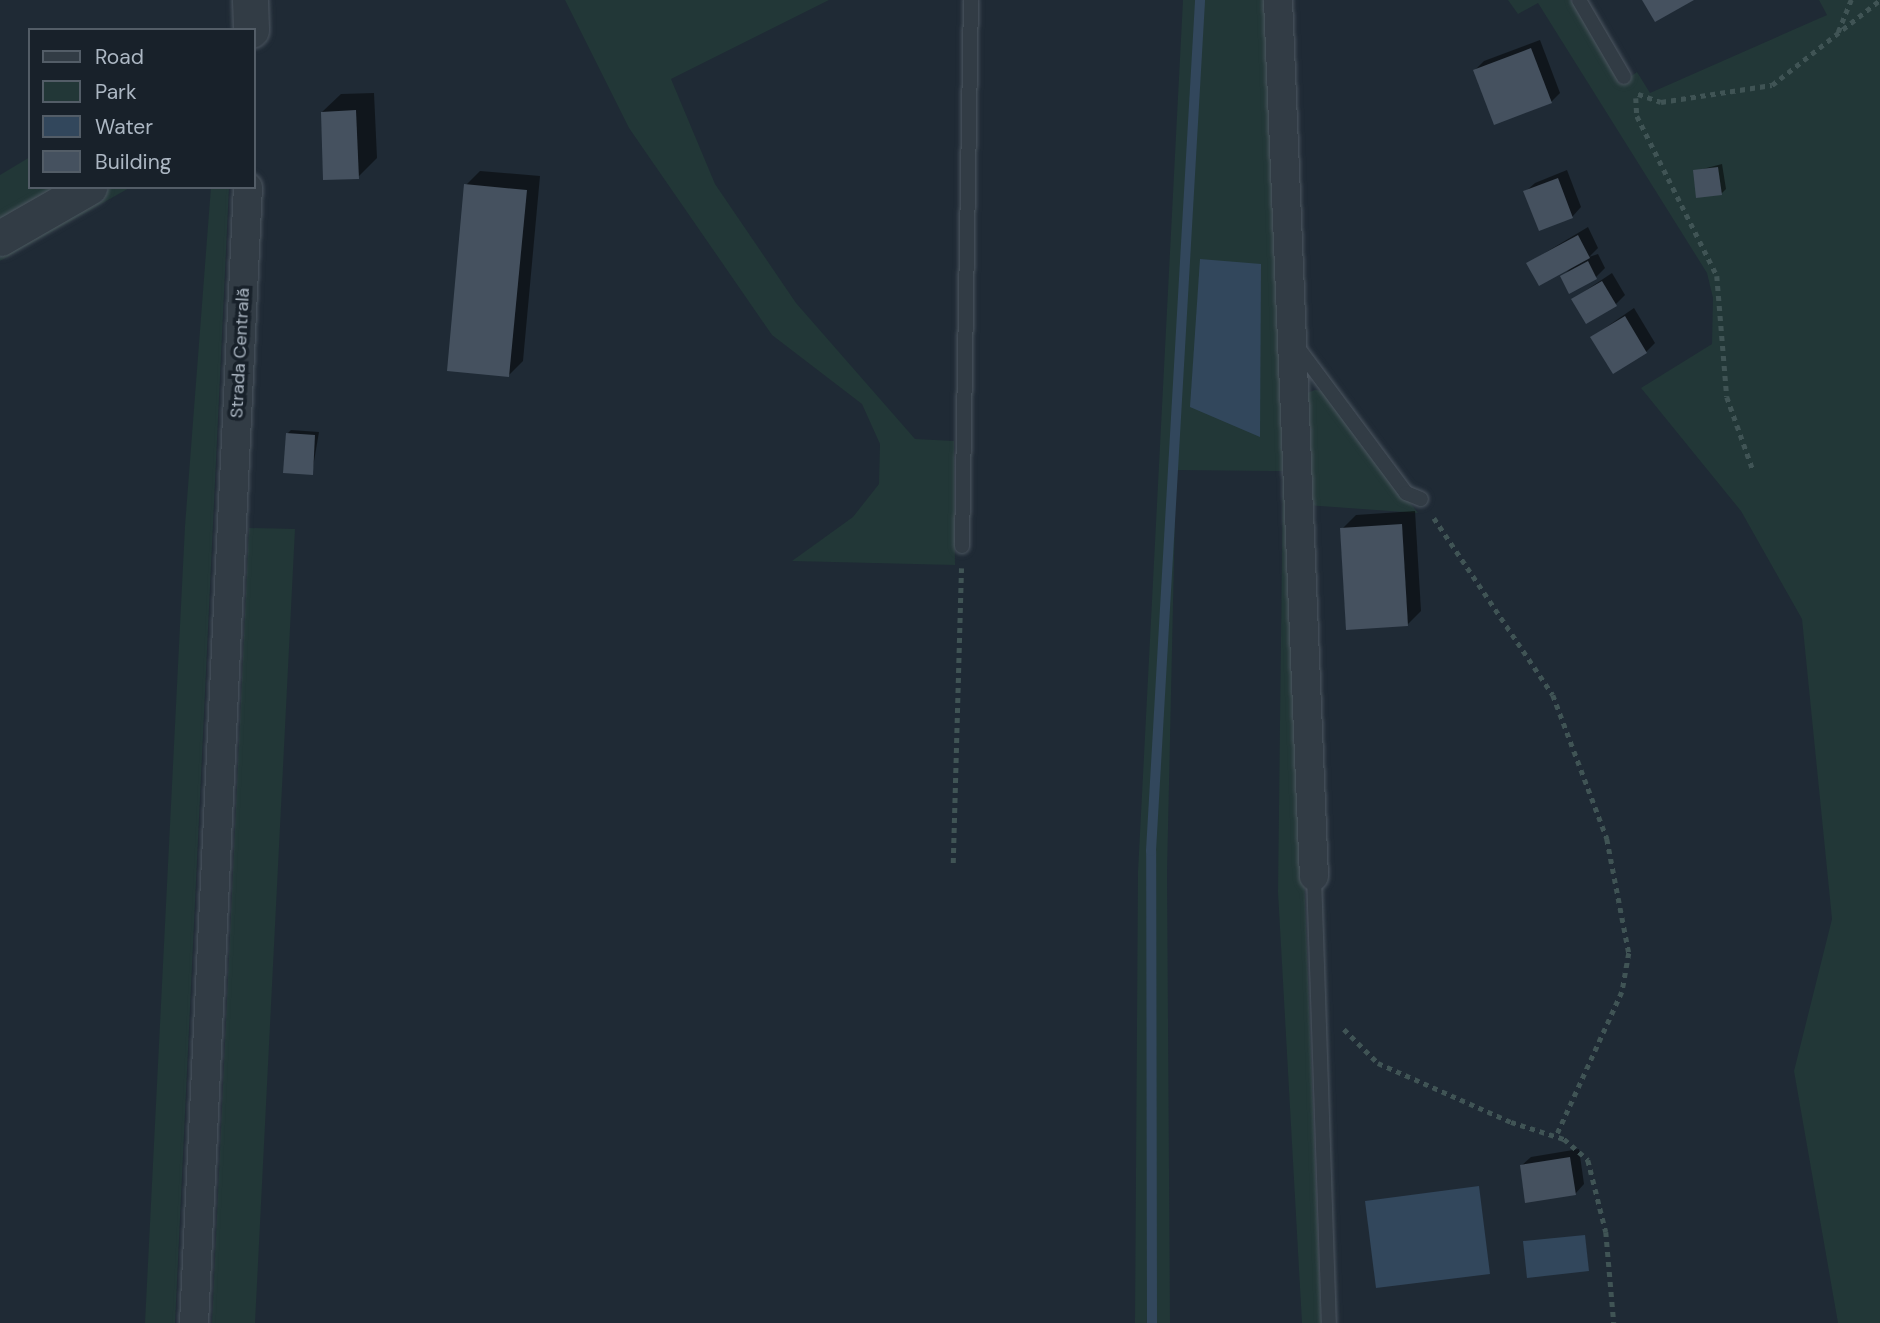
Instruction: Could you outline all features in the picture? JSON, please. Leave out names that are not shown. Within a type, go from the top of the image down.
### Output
[{"type":"street","points":[[250,0],[251,28]]},
{"type":"street","points":[[1278,0],[1314,876]]},
{"type":"street","points":[[0,238],[86,189]]},
{"type":"street","name":"Strada Centrală","points":[[194,1323],[248,189]]},
{"type":"lane","points":[[961,546],[971,0]]},
{"type":"lane","points":[[1579,0],[1624,77]]},
{"type":"lane","points":[[1294,343],[1406,493],[1421,499]]},
{"type":"lane","points":[[1314,876],[1329,1323]]},
{"type":"path","points":[[1837,34],[1851,0]]},
{"type":"path","points":[[1624,77],[1636,93],[1661,102],[1772,85],[1880,0]]},
{"type":"path","points":[[1636,93],[1637,116],[1717,276],[1727,397],[1753,470]]},
{"type":"path","points":[[1421,499],[1553,695],[1607,839],[1629,953],[1622,992],[1556,1137]]},
{"type":"path","points":[[953,863],[961,546]]},
{"type":"path","points":[[1318,1004],[1378,1063],[1511,1122],[1556,1137],[1588,1160],[1606,1233],[1614,1323]]},
{"type":"green space","points":[[565,0],[829,0],[671,79],[715,184],[796,303],[915,439],[954,441],[955,565],[792,561],[853,517],[879,484],[880,444],[862,404],[772,335],[629,128]]},
{"type":"green space","points":[[1183,0],[1271,0],[1321,1323],[1302,1323],[1278,892],[1283,471],[1176,470],[1167,873],[1170,1323],[1135,1323],[1138,872]]},
{"type":"green space","points":[[1508,0],[1571,0],[1620,84],[1637,72],[1650,93],[1827,15],[1819,0],[1880,0],[1880,1323],[1838,1323],[1794,1071],[1832,919],[1802,619],[1741,511],[1641,388],[1712,344],[1713,298],[1707,273],[1538,3],[1518,14]]},
{"type":"green space","points":[[28,158],[28,189],[66,189],[0,225],[0,175]]},
{"type":"green space","points":[[109,189],[127,189],[0,261],[0,250]]},
{"type":"green space","points":[[211,189],[229,189],[175,1323],[145,1323],[185,526]]},
{"type":"green space","points":[[1323,391],[1418,513],[1306,505],[1307,393]]},
{"type":"green space","points":[[249,528],[295,529],[255,1323],[212,1323]]},
{"type":"water","points":[[1200,259],[1261,264],[1260,437],[1190,407]]},
{"type":"water","points":[[1479,1186],[1490,1274],[1376,1288],[1365,1201]]},
{"type":"water","points":[[1585,1235],[1589,1271],[1527,1278],[1523,1241]]},
{"type":"building","points":[[1642,0],[1694,0],[1655,22]]},
{"type":"building","points":[[1531,48],[1552,103],[1494,125],[1473,70]]},
{"type":"building","points":[[356,110],[359,179],[323,180],[321,112]]},
{"type":"building","points":[[1718,167],[1722,195],[1696,198],[1693,170]]},
{"type":"building","points":[[1558,178],[1573,218],[1539,231],[1523,191]]},
{"type":"building","points":[[464,184],[527,190],[509,377],[447,371]]},
{"type":"building","points":[[1578,235],[1590,258],[1539,286],[1526,263]]},
{"type":"building","points":[[1588,261],[1597,279],[1569,294],[1560,276]]},
{"type":"building","points":[[1602,281],[1617,306],[1586,324],[1571,299]]},
{"type":"building","points":[[1625,316],[1647,353],[1613,374],[1590,337]]},
{"type":"building","points":[[286,433],[315,435],[313,475],[283,473]]},
{"type":"building","points":[[1402,524],[1408,626],[1346,630],[1340,528]]},
{"type":"building","points":[[1570,1157],[1576,1195],[1525,1203],[1520,1165]]},
{"type":"waterway","points":[[1152,1323],[1151,851],[1200,0]]}]
